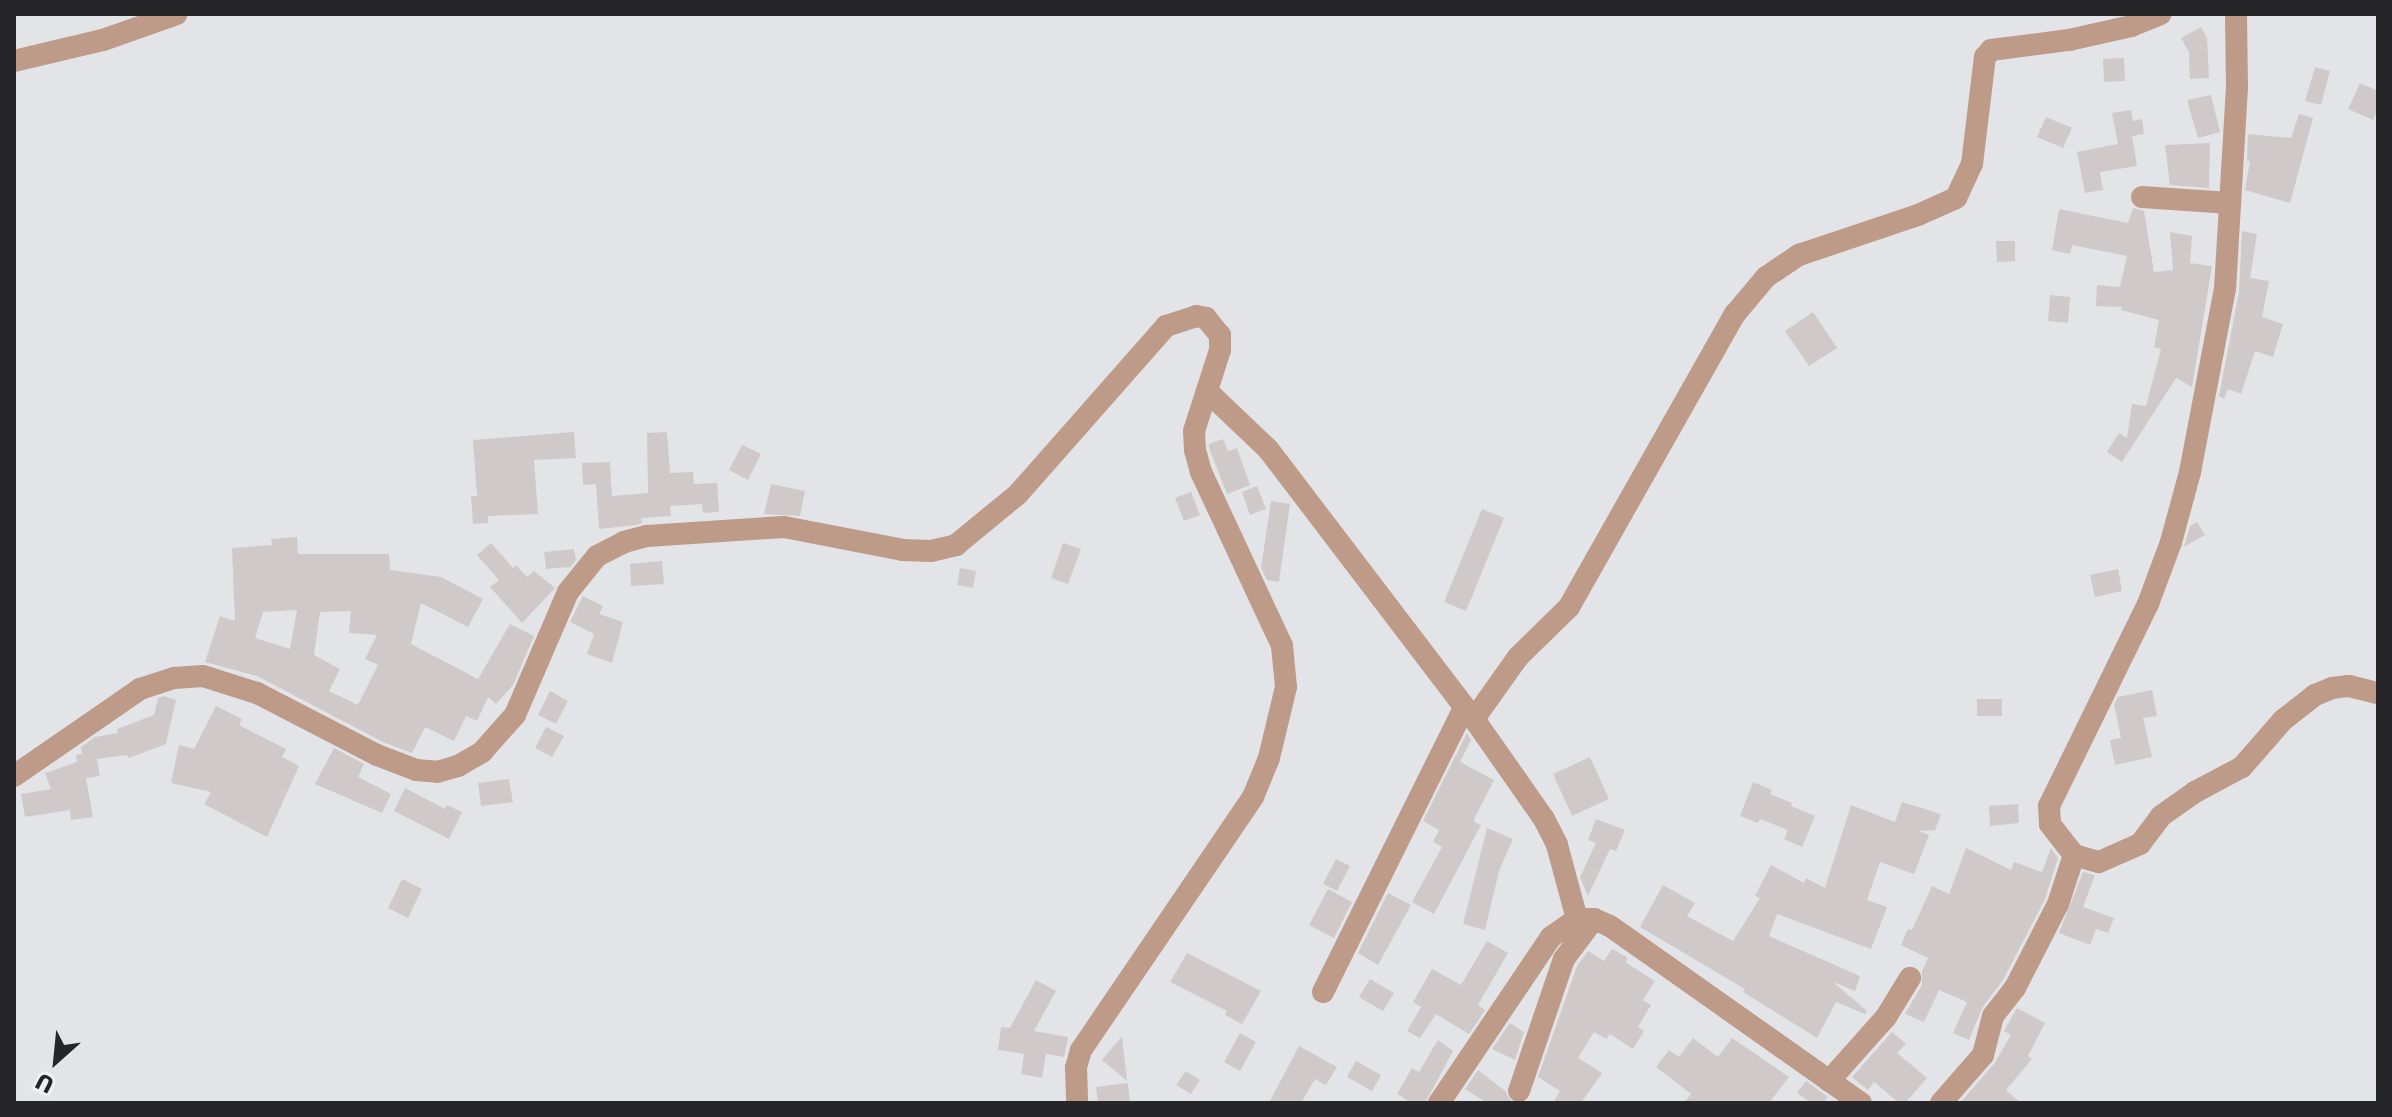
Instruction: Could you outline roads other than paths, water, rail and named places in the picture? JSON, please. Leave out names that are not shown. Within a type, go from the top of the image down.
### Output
[{"type":"street","points":[[14,61],[103,40],[177,14]]},
{"type":"street","points":[[1323,992],[1469,714],[1518,657],[1569,607],[1735,314],[1766,277],[1799,255],[1918,215],[1956,198],[1972,164],[1985,57],[1991,50],[2069,40],[2131,26],[2161,14]]},
{"type":"street","points":[[2236,14],[2237,87],[2225,289],[2190,472],[2171,542],[2126,652],[2049,806],[2050,824],[2074,855],[2099,862],[2140,844],[2161,816],[2195,792],[2242,767],[2283,720],[2315,695],[2332,688],[2349,686],[2378,693]]},
{"type":"street","points":[[2142,197],[2230,203]]},
{"type":"street","points":[[14,776],[140,689],[174,678],[203,676],[257,693],[377,755],[416,770],[437,772],[458,766],[482,752],[515,715],[558,613],[581,571],[597,556],[624,542],[647,536],[784,527],[903,550],[931,551],[956,545],[1018,494],[1166,326],[1196,316],[1215,326],[1220,335],[1220,350],[1194,431],[1195,450],[1201,472],[1282,646],[1286,687],[1269,758],[1253,797],[1081,1050],[1076,1068],[1077,1103]]},
{"type":"street","points":[[1207,391],[1268,449],[1469,714],[1544,819],[1586,919]]},
{"type":"street","points":[[1941,1103],[1983,1055],[1993,1016],[2015,988],[2058,904],[2074,855]]},
{"type":"street","points":[[1519,1091],[1564,959],[1586,919]]},
{"type":"street","points":[[1439,1103],[1551,937],[1586,919],[1610,926],[1861,1103]]},
{"type":"street","points":[[1829,1081],[1886,1017],[1910,978]]}]
